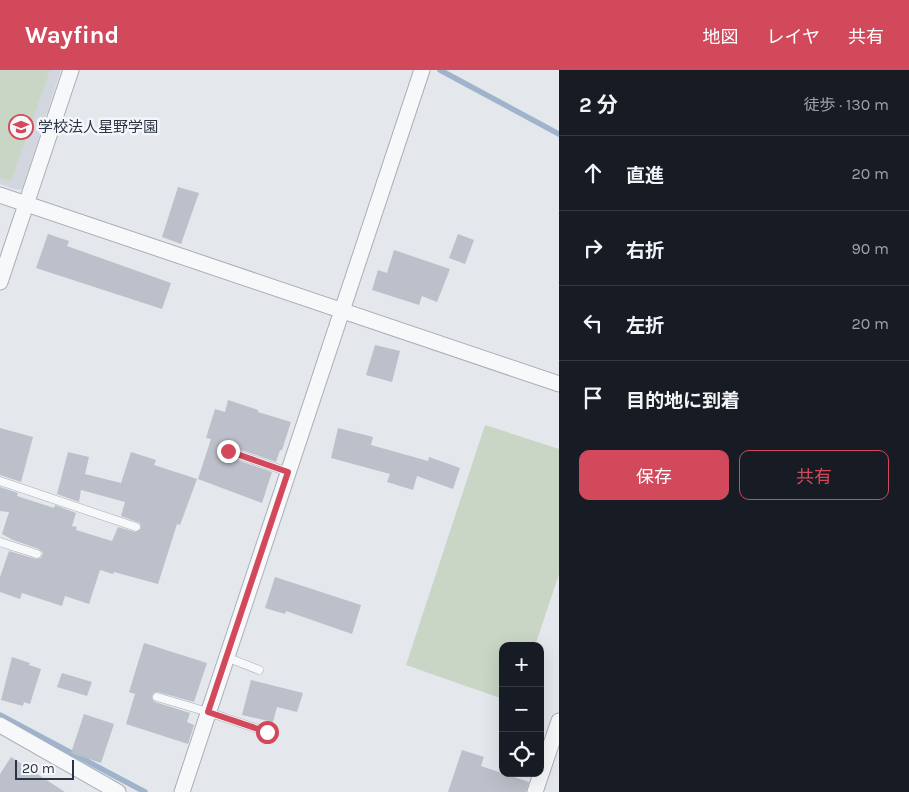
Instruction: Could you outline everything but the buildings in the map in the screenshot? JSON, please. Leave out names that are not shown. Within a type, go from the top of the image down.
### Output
[{"type":"street","points":[[0,282],[70,70]]},
{"type":"street","points":[[182,792],[422,70]]},
{"type":"street","points":[[0,195],[559,384]]},
{"type":"street","points":[[535,792],[559,721]]},
{"type":"street","points":[[0,725],[118,792]]},
{"type":"lane","points":[[228,451],[288,472]]},
{"type":"lane","points":[[0,481],[136,527]]},
{"type":"lane","points":[[0,542],[37,554]]},
{"type":"lane","points":[[226,657],[259,670]]},
{"type":"lane","points":[[157,697],[267,732]]},
{"type":"shaded area","name":"学校法人星野学園","points":[[0,70],[61,70],[22,189],[17,190],[0,184]]},
{"type":"green space","name":"学校法人星野学園","points":[[0,70],[50,70],[11,181],[0,178]]},
{"type":"green space","points":[[485,425],[559,449],[559,574],[536,642],[499,642],[499,698],[406,665]]},
{"type":"waterway","points":[[440,70],[559,134]]},
{"type":"waterway","points":[[0,715],[145,792]]},
{"type":"place","name":"学校法人星野学園","points":[[21,127]]},
{"type":"route","points":[[228,451],[288,472],[208,712],[267,732]]}]
